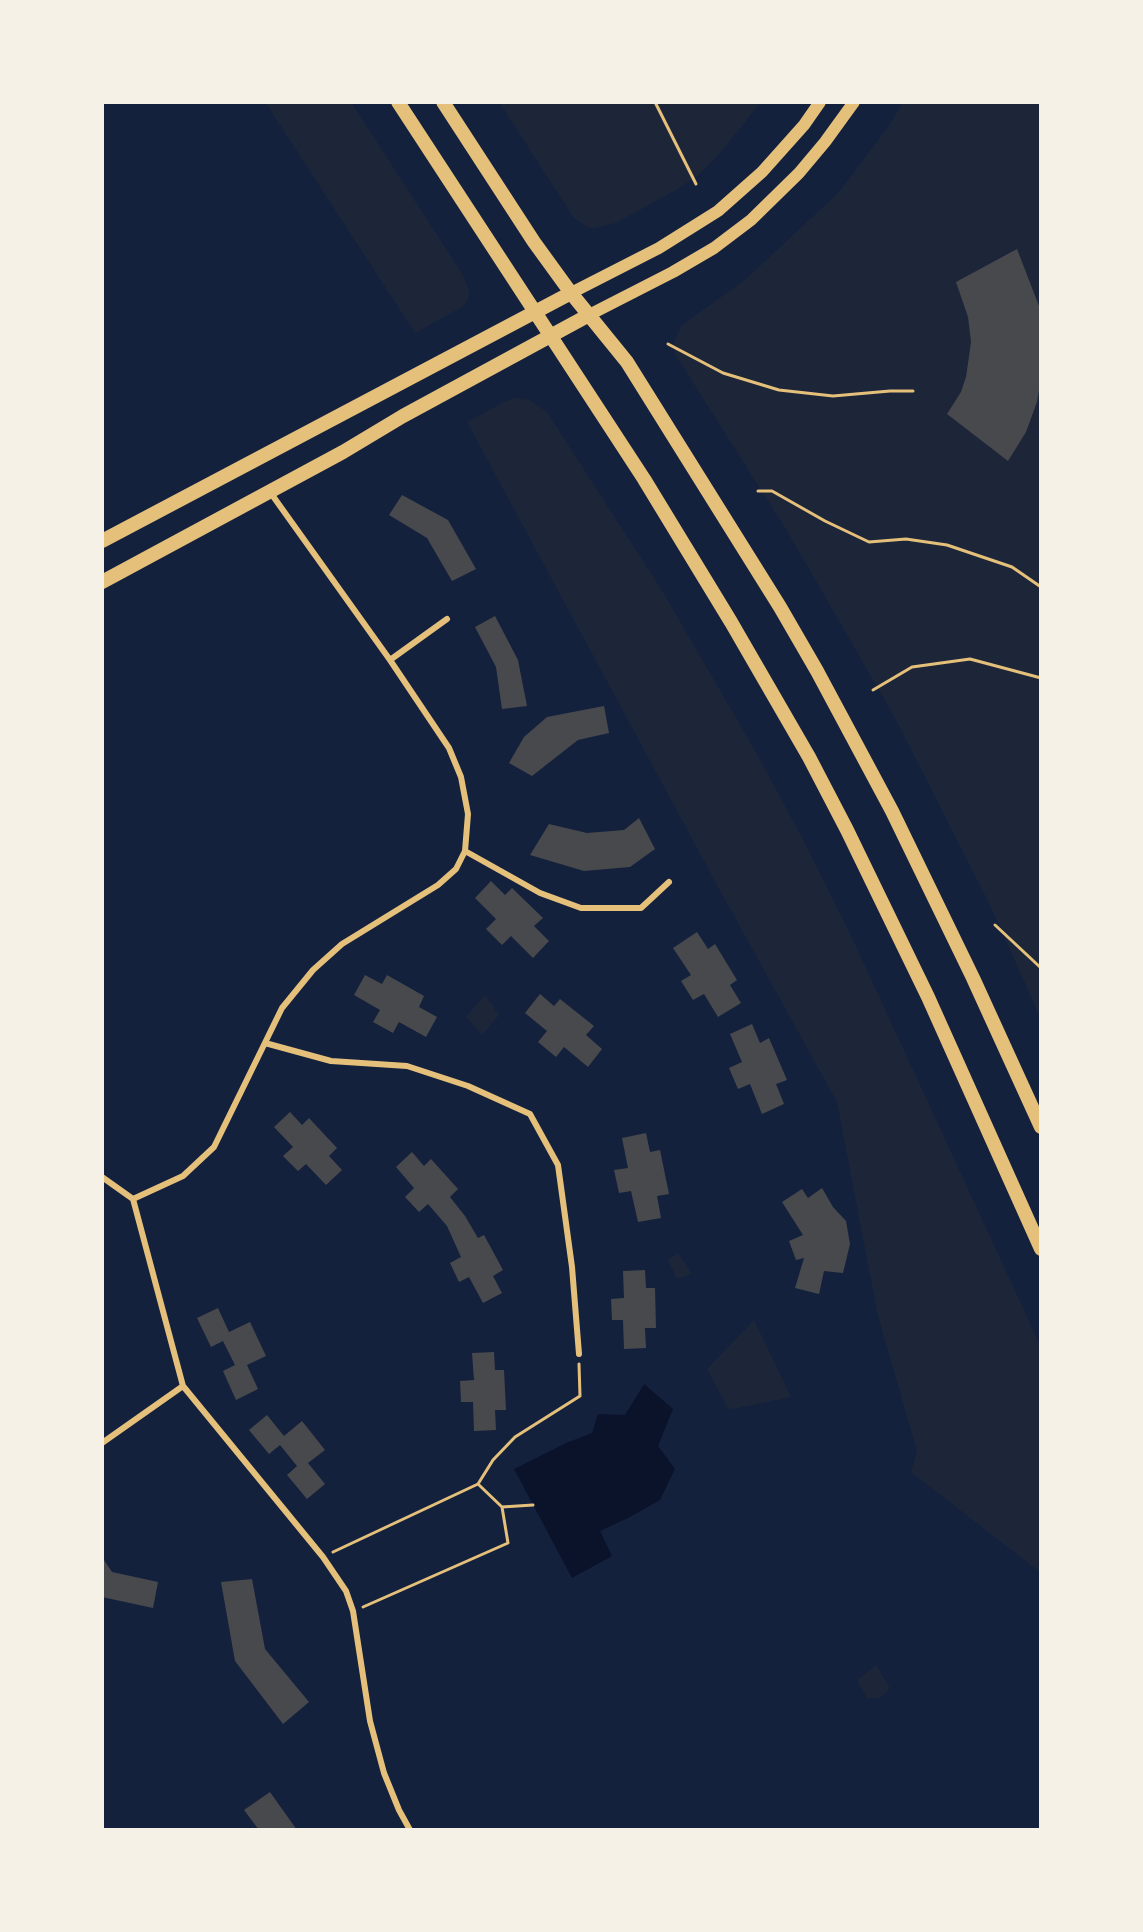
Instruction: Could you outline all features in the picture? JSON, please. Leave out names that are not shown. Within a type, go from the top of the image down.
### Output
[{"type":"main road","points":[[398,102],[644,479],[732,622],[809,757],[928,997],[1041,1249]]},
{"type":"main road","points":[[443,102],[534,242],[571,293],[627,362],[746,550],[817,671],[892,811],[973,978],[1041,1127]]},
{"type":"main road","points":[[102,541],[533,312],[659,248],[718,211],[762,172],[820,102]]},
{"type":"main road","points":[[102,582],[343,452],[403,416],[550,335],[673,272],[714,248],[751,220],[782,192],[825,142],[854,102]]},
{"type":"street","points":[[133,1199],[183,1176],[214,1147],[282,1008],[313,970],[342,944],[438,885],[456,869],[465,851],[468,814],[461,777],[449,748],[390,660],[270,492]]},
{"type":"street","points":[[390,660],[447,619]]},
{"type":"street","points":[[465,851],[540,894],[581,908],[641,908],[669,882]]},
{"type":"street","points":[[265,1043],[331,1061],[407,1066],[468,1086],[530,1114],[558,1166],[572,1268],[579,1354]]},
{"type":"street","points":[[102,1177],[133,1199],[183,1386],[323,1557],[346,1592],[353,1611],[375,1742],[384,1773],[410,1830]]},
{"type":"street","points":[[102,1443],[183,1386]]},
{"type":"path","points":[[655,102],[696,183]]},
{"type":"path","points":[[668,344],[723,373],[779,390],[833,396],[913,391]]},
{"type":"path","points":[[758,491],[772,491],[825,521],[869,542],[906,539],[947,545],[1012,567],[1041,587]]},
{"type":"path","points":[[873,690],[912,668],[970,659],[1041,678]]},
{"type":"path","points":[[994,925],[1041,968]]},
{"type":"path","points":[[323,1557],[478,1484],[493,1460],[515,1437],[580,1396],[579,1354]]},
{"type":"path","points":[[353,1611],[508,1543],[502,1507],[478,1484]]},
{"type":"path","points":[[502,1507],[533,1505]]},
{"type":"shaded area","points":[[265,102],[351,102],[461,272],[469,293],[462,307],[415,333]]},
{"type":"shaded area","points":[[499,102],[761,102],[716,158],[696,177],[616,223],[594,228],[574,218]]},
{"type":"shaded area","points":[[903,102],[1041,102],[1041,1019],[989,903],[894,716],[787,531],[675,354],[673,345],[681,326],[746,279],[840,191],[888,127]]},
{"type":"shaded area","points":[[515,398],[530,400],[547,412],[661,589],[753,747],[805,843],[853,940],[1041,1347],[1041,1573],[911,1472],[917,1451],[878,1316],[837,1102],[467,422]]},
{"type":"shaded area","points":[[485,995],[499,1015],[482,1035],[466,1017]]},
{"type":"shaded area","points":[[678,1253],[692,1274],[677,1279],[668,1260]]},
{"type":"shaded area","points":[[754,1320],[791,1397],[729,1410],[707,1369]]},
{"type":"shaded area","points":[[644,1384],[673,1409],[658,1446],[675,1469],[660,1500],[600,1531],[612,1556],[572,1578],[514,1469],[566,1443],[592,1433],[598,1414],[625,1415]]},
{"type":"shaded area","points":[[876,1665],[890,1688],[880,1698],[867,1698],[857,1680]]},
{"type":"building","points":[[1017,249],[1039,306],[1041,379],[1037,402],[1026,432],[1008,461],[947,414],[961,392],[966,377],[971,342],[968,317],[956,282]]},
{"type":"building","points":[[402,495],[448,520],[476,569],[452,581],[427,538],[389,515]]},
{"type":"building","points":[[495,616],[518,660],[527,706],[502,709],[496,667],[475,627]]},
{"type":"building","points":[[604,706],[609,733],[578,740],[532,776],[509,763],[524,737],[547,717]]},
{"type":"building","points":[[639,818],[655,849],[630,867],[584,871],[530,855],[549,824],[587,833],[624,830]]},
{"type":"building","points":[[491,881],[505,895],[512,888],[543,918],[534,926],[549,941],[533,958],[511,936],[502,945],[486,929],[496,919],[475,898]]},
{"type":"building","points":[[697,932],[708,949],[715,944],[737,980],[730,985],[741,1003],[718,1017],[704,994],[693,1000],[681,981],[691,975],[673,948]]},
{"type":"building","points":[[365,975],[382,984],[387,975],[424,996],[419,1007],[437,1017],[426,1037],[399,1022],[393,1033],[373,1022],[380,1010],[354,995]]},
{"type":"building","points":[[540,994],[554,1006],[560,999],[594,1026],[586,1035],[602,1049],[588,1067],[564,1047],[556,1057],[538,1042],[547,1031],[525,1013]]},
{"type":"building","points":[[752,1024],[760,1043],[769,1038],[787,1080],[776,1084],[784,1104],[762,1114],[750,1084],[738,1089],[729,1068],[742,1062],[730,1034]]},
{"type":"building","points":[[290,1112],[302,1125],[309,1118],[337,1148],[329,1156],[342,1170],[326,1185],[306,1164],[298,1171],[283,1156],[293,1147],[274,1127]]},
{"type":"building","points":[[646,1133],[650,1152],[660,1150],[669,1194],[657,1196],[661,1218],[638,1222],[631,1191],[619,1193],[614,1170],[628,1168],[622,1138]]},
{"type":"building","points":[[412,1152],[424,1166],[431,1159],[458,1189],[450,1197],[478,1238],[484,1235],[503,1270],[493,1276],[502,1293],[483,1303],[469,1277],[459,1282],[450,1263],[461,1257],[447,1226],[428,1204],[419,1212],[405,1197],[414,1188],[396,1167]]},
{"type":"building","points":[[822,1188],[833,1207],[846,1221],[850,1244],[843,1273],[824,1271],[819,1294],[795,1288],[804,1258],[796,1260],[789,1241],[803,1235],[782,1202],[802,1189],[808,1198]]},
{"type":"building","points":[[645,1270],[646,1288],[655,1288],[656,1328],[645,1328],[646,1348],[624,1349],[623,1320],[612,1320],[611,1299],[624,1298],[623,1271]]},
{"type":"building","points":[[218,1308],[229,1332],[250,1322],[266,1356],[247,1365],[258,1389],[236,1400],[223,1371],[235,1365],[223,1341],[211,1347],[197,1318]]},
{"type":"building","points":[[494,1352],[495,1370],[504,1370],[506,1410],[495,1410],[496,1430],[474,1431],[473,1402],[461,1402],[460,1381],[474,1380],[472,1353]]},
{"type":"building","points":[[267,1415],[284,1436],[302,1421],[325,1450],[308,1463],[325,1484],[307,1499],[287,1475],[297,1466],[280,1445],[269,1454],[249,1430]]},
{"type":"building","points":[[102,1557],[112,1572],[158,1582],[153,1608],[102,1597]]},
{"type":"building","points":[[252,1579],[265,1649],[309,1702],[283,1724],[235,1661],[221,1582]]},
{"type":"building","points":[[270,1792],[297,1830],[259,1830],[244,1810]]}]
